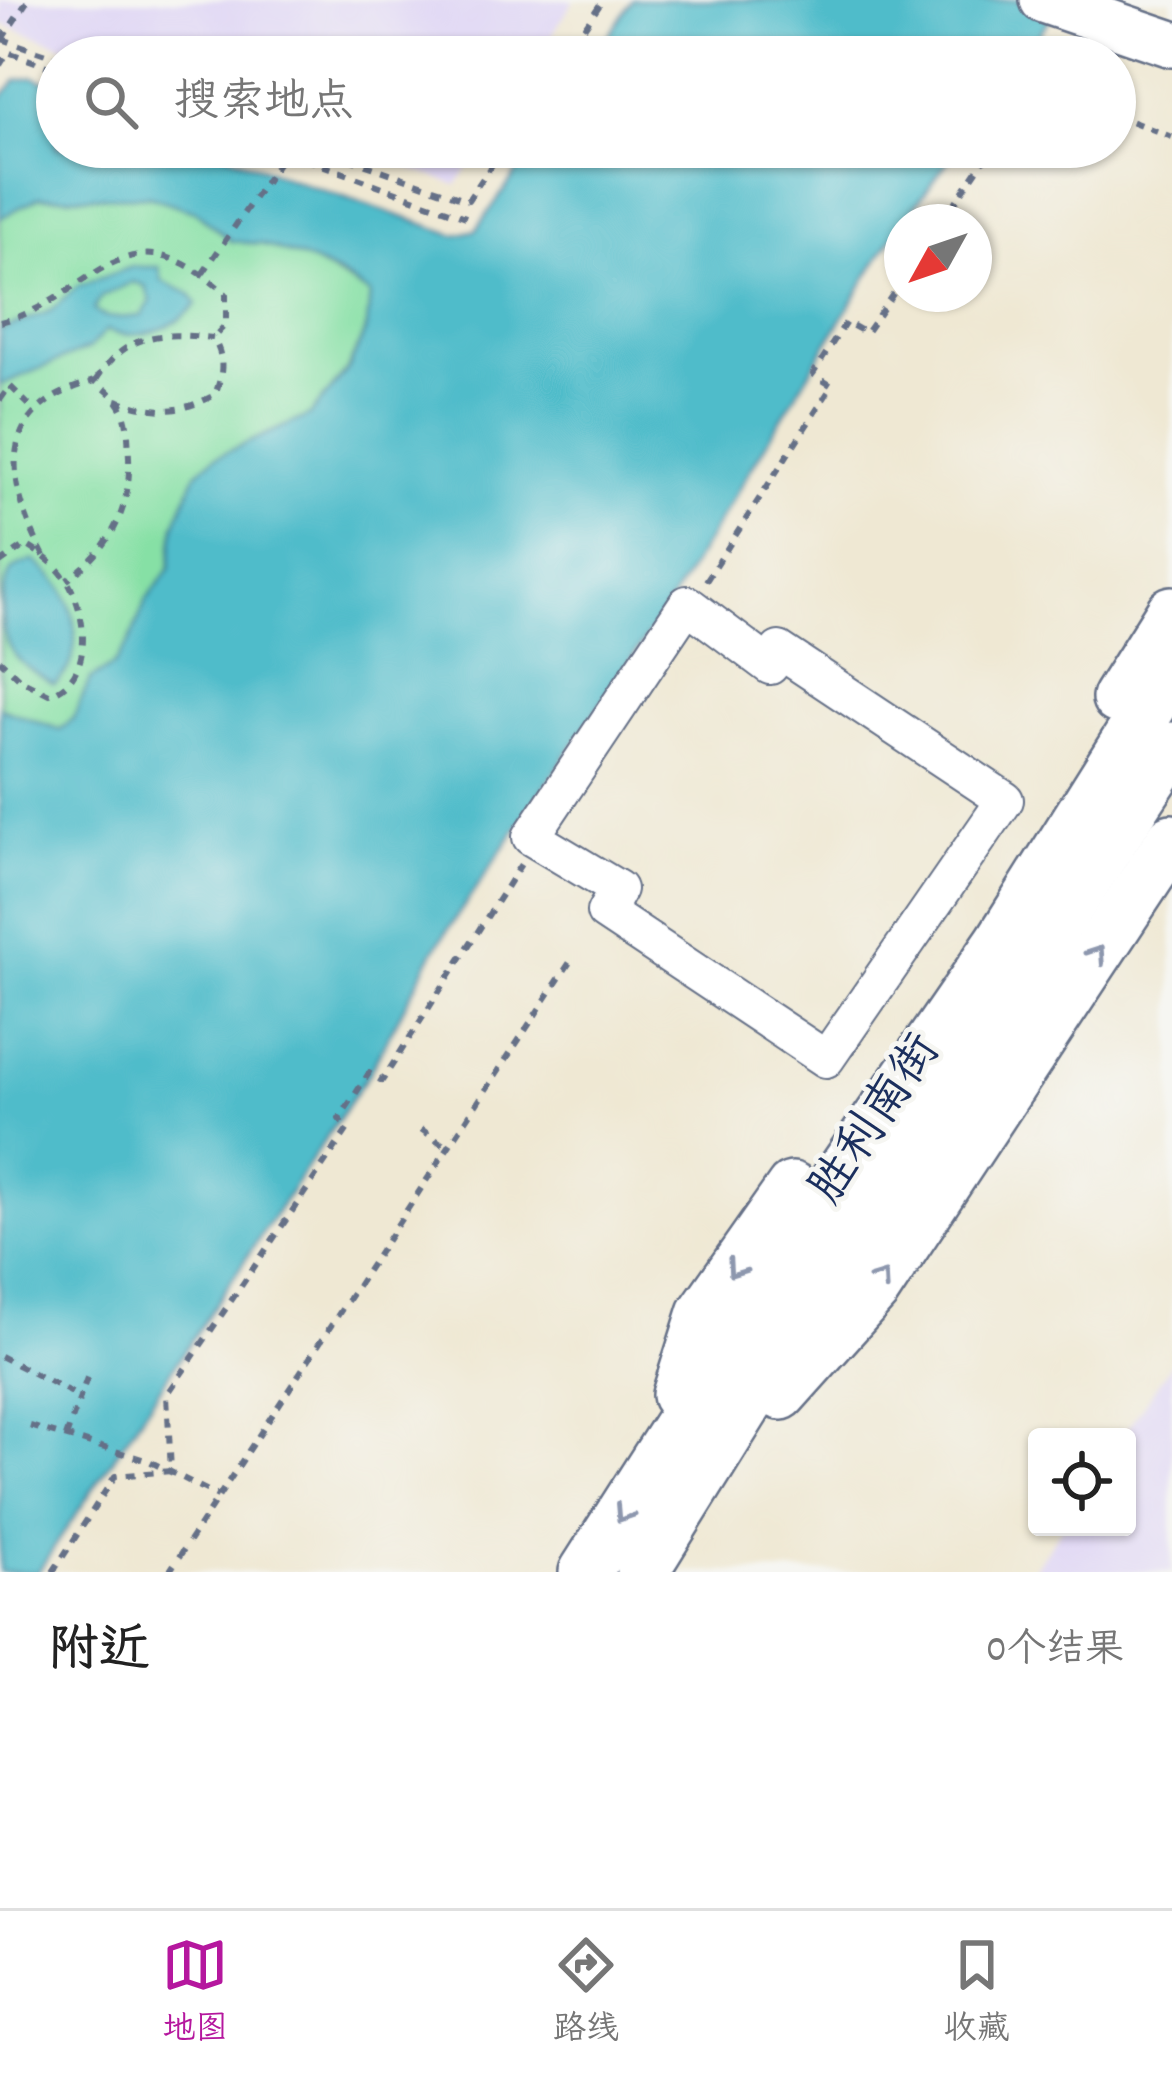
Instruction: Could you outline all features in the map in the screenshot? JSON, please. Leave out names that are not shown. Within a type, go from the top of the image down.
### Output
[{"type":"highway","points":[[675,1477],[704,1313],[993,895],[1172,612]]},
{"type":"highway","name":"胜利南街","points":[[585,1572],[675,1477],[1172,670]]},
{"type":"highway","name":"胜利南街","points":[[839,1214],[1172,748]]},
{"type":"highway","points":[[675,1477],[875,1288],[1172,840]]},
{"type":"highway","name":"胜利南街","points":[[642,1572],[675,1477]]},
{"type":"main road","points":[[1043,0],[1172,44]]},
{"type":"street","points":[[687,604],[770,667],[779,650],[1005,800],[826,1059],[605,912],[618,889],[531,837],[687,604]]},
{"type":"path","points":[[28,0],[1,41],[36,52]]},
{"type":"path","points":[[578,36],[602,0]]},
{"type":"path","points":[[0,65],[8,52],[36,62]]},
{"type":"path","points":[[1136,123],[1172,137]]},
{"type":"path","points":[[203,274],[275,168]]},
{"type":"path","points":[[336,168],[466,217]]},
{"type":"path","points":[[375,168],[468,200],[490,168]]},
{"type":"path","points":[[954,204],[979,168]]},
{"type":"path","points":[[0,322],[30,316],[112,262],[166,255],[203,274],[226,294],[226,324],[213,338]]},
{"type":"path","points":[[694,599],[832,386],[813,374],[846,322],[866,333],[884,306]]},
{"type":"path","points":[[17,421],[29,404],[57,389],[95,381],[126,345],[178,334],[213,338]]},
{"type":"path","points":[[116,399],[152,411],[184,410],[214,394],[222,377],[222,353],[213,338]]},
{"type":"path","points":[[67,580],[104,548],[118,527],[126,500],[124,413],[95,381]]},
{"type":"path","points":[[0,400],[10,386],[29,404]]},
{"type":"path","points":[[0,660],[21,680],[49,694],[64,689],[79,671],[82,638],[80,610],[67,580],[44,556],[11,507]]},
{"type":"path","points":[[0,563],[26,545],[44,556]]},
{"type":"path","points":[[171,1471],[167,1395],[348,1129],[339,1119],[359,1088],[369,1073],[382,1081],[523,861]]},
{"type":"path","points":[[169,1572],[572,959]]},
{"type":"path","points":[[421,1130],[448,1148]]},
{"type":"path","points":[[0,1356],[80,1397]]},
{"type":"path","points":[[67,1437],[88,1375]]},
{"type":"path","points":[[30,1426],[149,1461],[218,1496]]},
{"type":"path","points":[[53,1572],[115,1477],[171,1471]]},
{"type":"shaded area","points":[[0,0],[574,0],[551,36],[36,36],[0,23]]},
{"type":"shaded area","points":[[409,168],[468,168],[457,185]]},
{"type":"shaded area","points":[[1172,1362],[1172,1572],[1032,1572],[1056,1536],[1136,1536],[1136,1428],[1128,1428]]},
{"type":"green space","points":[[149,196],[195,211],[231,241],[262,244],[311,261],[370,294],[367,327],[347,370],[310,415],[214,458],[175,525],[170,569],[146,601],[129,643],[114,665],[90,680],[73,719],[61,730],[0,708],[0,218],[39,197]]},
{"type":"water","points":[[632,0],[1063,0],[1038,36],[609,36]]},
{"type":"water","points":[[36,78],[36,168],[262,168],[456,235],[476,230],[520,168],[943,168],[917,204],[884,204],[884,250],[670,602],[435,949],[369,1073],[38,1572],[0,1572],[0,708],[60,730],[73,719],[90,680],[114,665],[146,601],[170,569],[175,525],[197,472],[214,458],[310,415],[348,370],[367,327],[370,294],[311,261],[262,244],[232,241],[195,211],[149,196],[39,197],[0,218],[0,100],[16,80]]},
{"type":"water","points":[[132,267],[159,267],[162,281],[190,294],[197,304],[155,331],[130,335],[106,330],[90,348],[0,385],[0,330],[51,311],[78,286]],"holes":[[[133,282],[145,286],[151,301],[142,316],[110,317],[94,310],[101,297]]]},
{"type":"water","points":[[34,560],[60,586],[73,619],[73,656],[54,684],[19,659],[4,632],[3,601],[10,574]]}]
